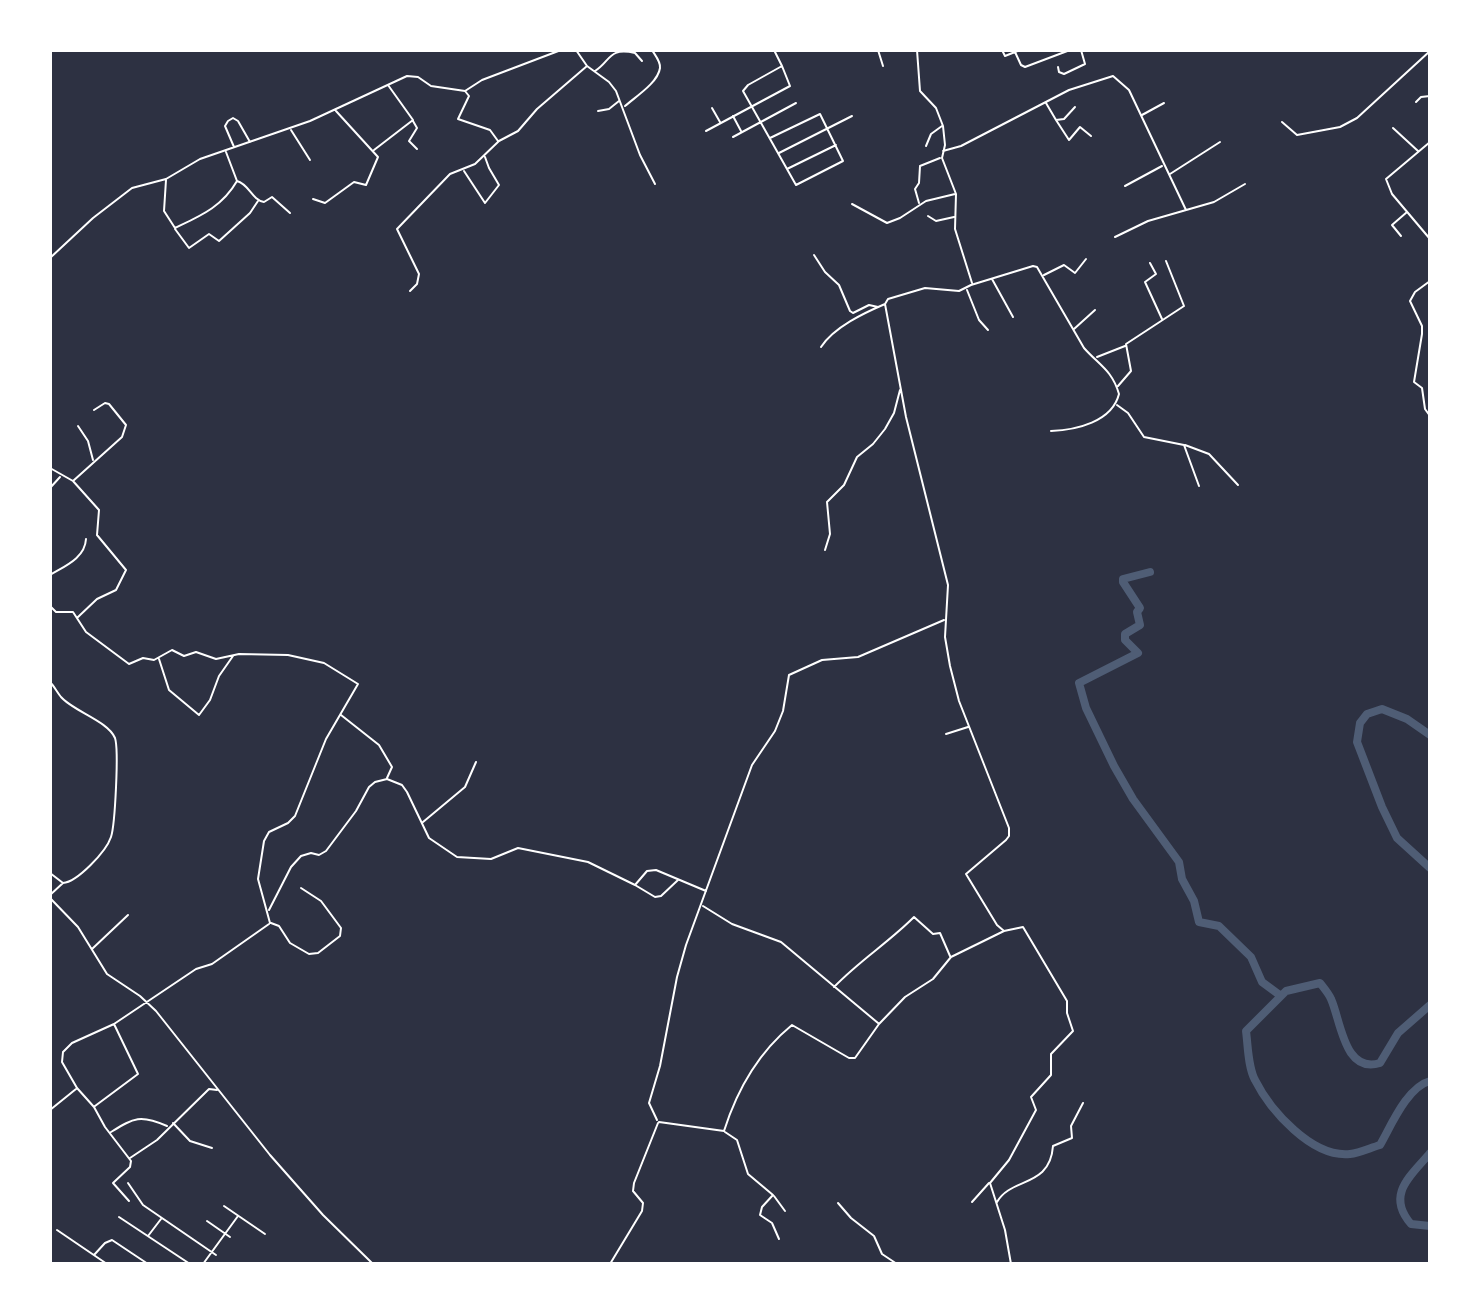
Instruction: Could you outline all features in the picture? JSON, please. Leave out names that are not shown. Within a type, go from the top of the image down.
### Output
[{"type":"street","points":[[50,258],[126,192],[166,179],[200,159],[291,129],[407,76],[416,77],[431,86],[465,91],[482,80],[561,50]]},
{"type":"street","points":[[576,50],[593,72],[609,82],[620,100],[640,155],[655,184]]},
{"type":"street","points":[[624,107],[650,84],[660,70],[652,50]]},
{"type":"street","points":[[706,131],[790,85],[774,50]]},
{"type":"street","points":[[878,50],[883,66]]},
{"type":"street","points":[[917,50],[920,91],[936,108],[943,126],[942,158],[956,194],[956,238],[971,285]]},
{"type":"street","points":[[1002,50],[1004,56],[1017,51],[1021,65],[1025,67],[1070,50]]},
{"type":"street","points":[[1049,50],[1052,57]]},
{"type":"street","points":[[1058,67],[1059,72],[1064,74],[1085,64],[1081,50]]},
{"type":"street","points":[[1282,122],[1297,135],[1340,127],[1357,118],[1430,51]]},
{"type":"street","points":[[593,72],[600,69],[608,56],[617,53],[635,53],[642,61]]},
{"type":"street","points":[[410,291],[417,284],[419,274],[397,229],[450,174],[464,170],[485,156],[499,141],[518,131],[537,109],[587,66]]},
{"type":"street","points":[[770,138],[818,113],[823,116],[843,161],[798,185],[787,169],[743,89],[782,66]]},
{"type":"street","points":[[943,151],[961,146],[1045,102],[1111,76],[1129,90],[1186,210]]},
{"type":"street","points":[[388,84],[417,128],[409,141],[417,149]]},
{"type":"street","points":[[465,91],[469,96],[458,119],[490,130],[499,141]]},
{"type":"street","points":[[1416,102],[1421,97],[1430,96]]},
{"type":"street","points":[[598,111],[609,109],[620,100]]},
{"type":"street","points":[[1045,102],[1069,140]]},
{"type":"street","points":[[733,137],[796,103]]},
{"type":"street","points":[[1140,115],[1164,103]]},
{"type":"street","points":[[1056,120],[1064,119],[1075,107]]},
{"type":"street","points":[[712,108],[721,123]]},
{"type":"street","points":[[313,199],[325,203],[352,184],[366,185],[378,157],[335,110]]},
{"type":"street","points":[[733,116],[742,133]]},
{"type":"street","points":[[778,153],[852,116]]},
{"type":"street","points":[[234,148],[225,126],[233,118],[240,123],[251,144]]},
{"type":"street","points":[[374,150],[413,120]]},
{"type":"street","points":[[926,146],[931,134],[943,126]]},
{"type":"street","points":[[1063,145],[1080,127],[1091,136]]},
{"type":"street","points":[[1393,128],[1419,151]]},
{"type":"street","points":[[291,129],[310,160]]},
{"type":"street","points":[[1169,175],[1220,142]]},
{"type":"street","points":[[1430,142],[1386,178],[1392,194],[1430,239]]},
{"type":"street","points":[[787,169],[837,145]]},
{"type":"street","points":[[226,150],[237,181]]},
{"type":"street","points":[[464,170],[485,203],[499,185],[485,156]]},
{"type":"street","points":[[919,205],[915,189],[919,183],[920,166],[942,158]]},
{"type":"street","points":[[1125,186],[1163,166]]},
{"type":"street","points":[[166,179],[164,211],[189,248],[209,234],[219,241],[250,213],[258,201]]},
{"type":"street","points":[[237,181],[243,183],[258,201],[264,202],[272,197],[290,213]]},
{"type":"street","points":[[175,228],[212,210],[237,181]]},
{"type":"street","points":[[1115,237],[1148,221],[1214,202],[1245,184]]},
{"type":"street","points":[[852,204],[887,223],[919,205],[956,194]]},
{"type":"street","points":[[1401,236],[1392,225],[1409,211]]},
{"type":"street","points":[[928,216],[936,221],[956,217]]},
{"type":"street","points":[[814,255],[825,272],[839,285],[850,311],[853,313],[869,305],[878,307]]},
{"type":"street","points":[[1042,275],[1064,265],[1075,273],[1086,259]]},
{"type":"street","points":[[1096,357],[1126,345],[1185,305],[1166,261]]},
{"type":"street","points":[[1150,263],[1156,274],[1145,282],[1163,320]]},
{"type":"street","points":[[821,347],[828,337],[885,304],[891,296],[925,288],[952,292],[1033,266],[1042,275],[1087,352],[1096,357],[1117,387],[1119,397],[1116,405],[1089,424],[1051,431]]},
{"type":"street","points":[[991,278],[1013,317]]},
{"type":"street","points":[[1430,281],[1415,292],[1410,301],[1422,326],[1413,382],[1422,388],[1425,409],[1430,416]]},
{"type":"street","points":[[966,289],[979,320],[988,330]]},
{"type":"street","points":[[885,304],[901,388],[948,585],[945,619],[950,666],[968,727],[1009,828],[1009,836],[966,874],[997,925],[1004,931]]},
{"type":"street","points":[[1073,330],[1095,310]]},
{"type":"street","points":[[1117,387],[1130,373],[1126,345]]},
{"type":"street","points":[[825,550],[830,534],[827,502],[844,485],[857,457],[885,429],[894,413],[901,388]]},
{"type":"street","points":[[73,481],[122,437],[127,427],[108,403],[94,410]]},
{"type":"street","points":[[1116,405],[1128,413],[1145,438],[1184,445],[1209,454],[1238,485]]},
{"type":"street","points":[[78,426],[88,441],[93,462]]},
{"type":"street","points":[[1184,445],[1199,486]]},
{"type":"street","points":[[50,468],[61,477],[73,481],[99,510],[97,535],[126,570],[116,590],[97,599],[77,618]]},
{"type":"street","points":[[50,488],[61,477]]},
{"type":"street","points":[[50,575],[81,554],[86,539]]},
{"type":"street","points":[[50,606],[56,612],[70,611],[82,629],[127,663],[143,658],[152,660],[172,650],[184,656],[196,652],[216,659],[234,654],[288,655],[324,663],[358,684],[326,739],[295,816],[288,823],[271,830],[265,838],[258,879],[270,923]]},
{"type":"street","points":[[785,1211],[773,1195],[748,1174],[737,1140],[724,1131],[659,1122],[650,1111],[649,1100],[660,1066],[677,977],[752,765],[765,750],[783,711],[789,675],[822,660],[858,657],[945,619]]},
{"type":"street","points":[[159,657],[169,690],[199,715],[234,654]]},
{"type":"street","points":[[50,682],[60,697],[111,733],[116,744],[118,779],[110,839],[103,851],[74,879],[63,883],[50,896],[78,927],[103,968],[113,979],[147,1002],[297,1186],[373,1264]]},
{"type":"street","points":[[340,715],[379,745],[392,767],[387,779]]},
{"type":"street","points":[[946,734],[968,727]]},
{"type":"street","points":[[422,823],[465,787],[476,762]]},
{"type":"street","points":[[269,911],[291,867],[306,853],[319,855],[326,851],[356,811],[369,787],[387,779],[402,785],[407,792],[432,842],[462,859],[491,859],[518,848],[588,862],[655,897],[661,896],[679,879]]},
{"type":"street","points":[[635,885],[647,871],[656,870],[706,891]]},
{"type":"street","points":[[50,873],[63,883]]},
{"type":"street","points":[[270,923],[279,926],[290,943],[311,955],[340,936],[341,928],[324,905],[301,888]]},
{"type":"street","points":[[701,905],[732,924],[781,942],[879,1024]]},
{"type":"street","points":[[92,949],[128,915]]},
{"type":"street","points":[[833,987],[878,946],[888,943],[914,917],[933,934],[940,933],[951,957]]},
{"type":"street","points":[[129,1201],[113,1183],[130,1167],[129,1159],[94,1107],[77,1088],[62,1062],[63,1052],[72,1043],[114,1024],[196,969],[212,964],[270,923]]},
{"type":"street","points":[[724,1131],[745,1083],[769,1046],[791,1026],[852,1059],[905,997],[933,979],[951,957],[1004,931],[1021,927],[1067,1001],[1073,1031],[1051,1054],[1051,1075],[1031,1097],[1036,1110],[1009,1160],[972,1202]]},
{"type":"street","points":[[94,1107],[138,1074],[114,1024]]},
{"type":"street","points":[[50,1110],[77,1088]]},
{"type":"street","points":[[129,1159],[157,1140],[209,1089],[219,1090]]},
{"type":"street","points":[[996,1203],[1007,1190],[1033,1180],[1051,1161],[1052,1147],[1072,1138],[1071,1126],[1083,1103]]},
{"type":"street","points":[[110,1132],[134,1118],[155,1121],[168,1127]]},
{"type":"street","points":[[610,1264],[642,1211],[643,1203],[633,1187],[659,1122]]},
{"type":"street","points":[[172,1123],[190,1141],[212,1148]]},
{"type":"street","points":[[128,1183],[143,1205],[216,1255]]},
{"type":"street","points":[[990,1183],[1005,1230],[1011,1264]]},
{"type":"street","points":[[773,1195],[762,1207],[760,1215],[773,1224],[779,1239]]},
{"type":"street","points":[[838,1203],[874,1236],[879,1251],[897,1264]]},
{"type":"street","points":[[224,1206],[265,1234]]},
{"type":"street","points":[[203,1264],[238,1216]]},
{"type":"street","points":[[119,1217],[190,1264]]},
{"type":"street","points":[[148,1236],[161,1218]]},
{"type":"street","points":[[207,1221],[230,1237]]},
{"type":"street","points":[[57,1230],[107,1264]]},
{"type":"street","points":[[94,1255],[112,1240],[148,1264]]},
{"type":"waterway","points":[[1150,572],[1123,579],[1140,608],[1137,612],[1140,625],[1125,634],[1125,640],[1138,653],[1079,683],[1086,708],[1133,799],[1179,862],[1182,879],[1194,901],[1199,922],[1219,926],[1251,957],[1262,982],[1281,996]]},
{"type":"waterway","points":[[1430,735],[1407,719],[1382,709],[1367,714],[1360,723],[1357,742],[1397,838],[1430,868]]},
{"type":"waterway","points":[[1430,1005],[1398,1033],[1380,1063],[1359,1061],[1351,1053],[1331,999],[1320,983],[1286,991],[1246,1031],[1253,1075],[1271,1105],[1307,1140],[1336,1153],[1353,1153],[1380,1145],[1407,1099],[1430,1081]]},
{"type":"waterway","points":[[1430,1153],[1409,1177],[1400,1203],[1411,1224],[1430,1226]]}]
